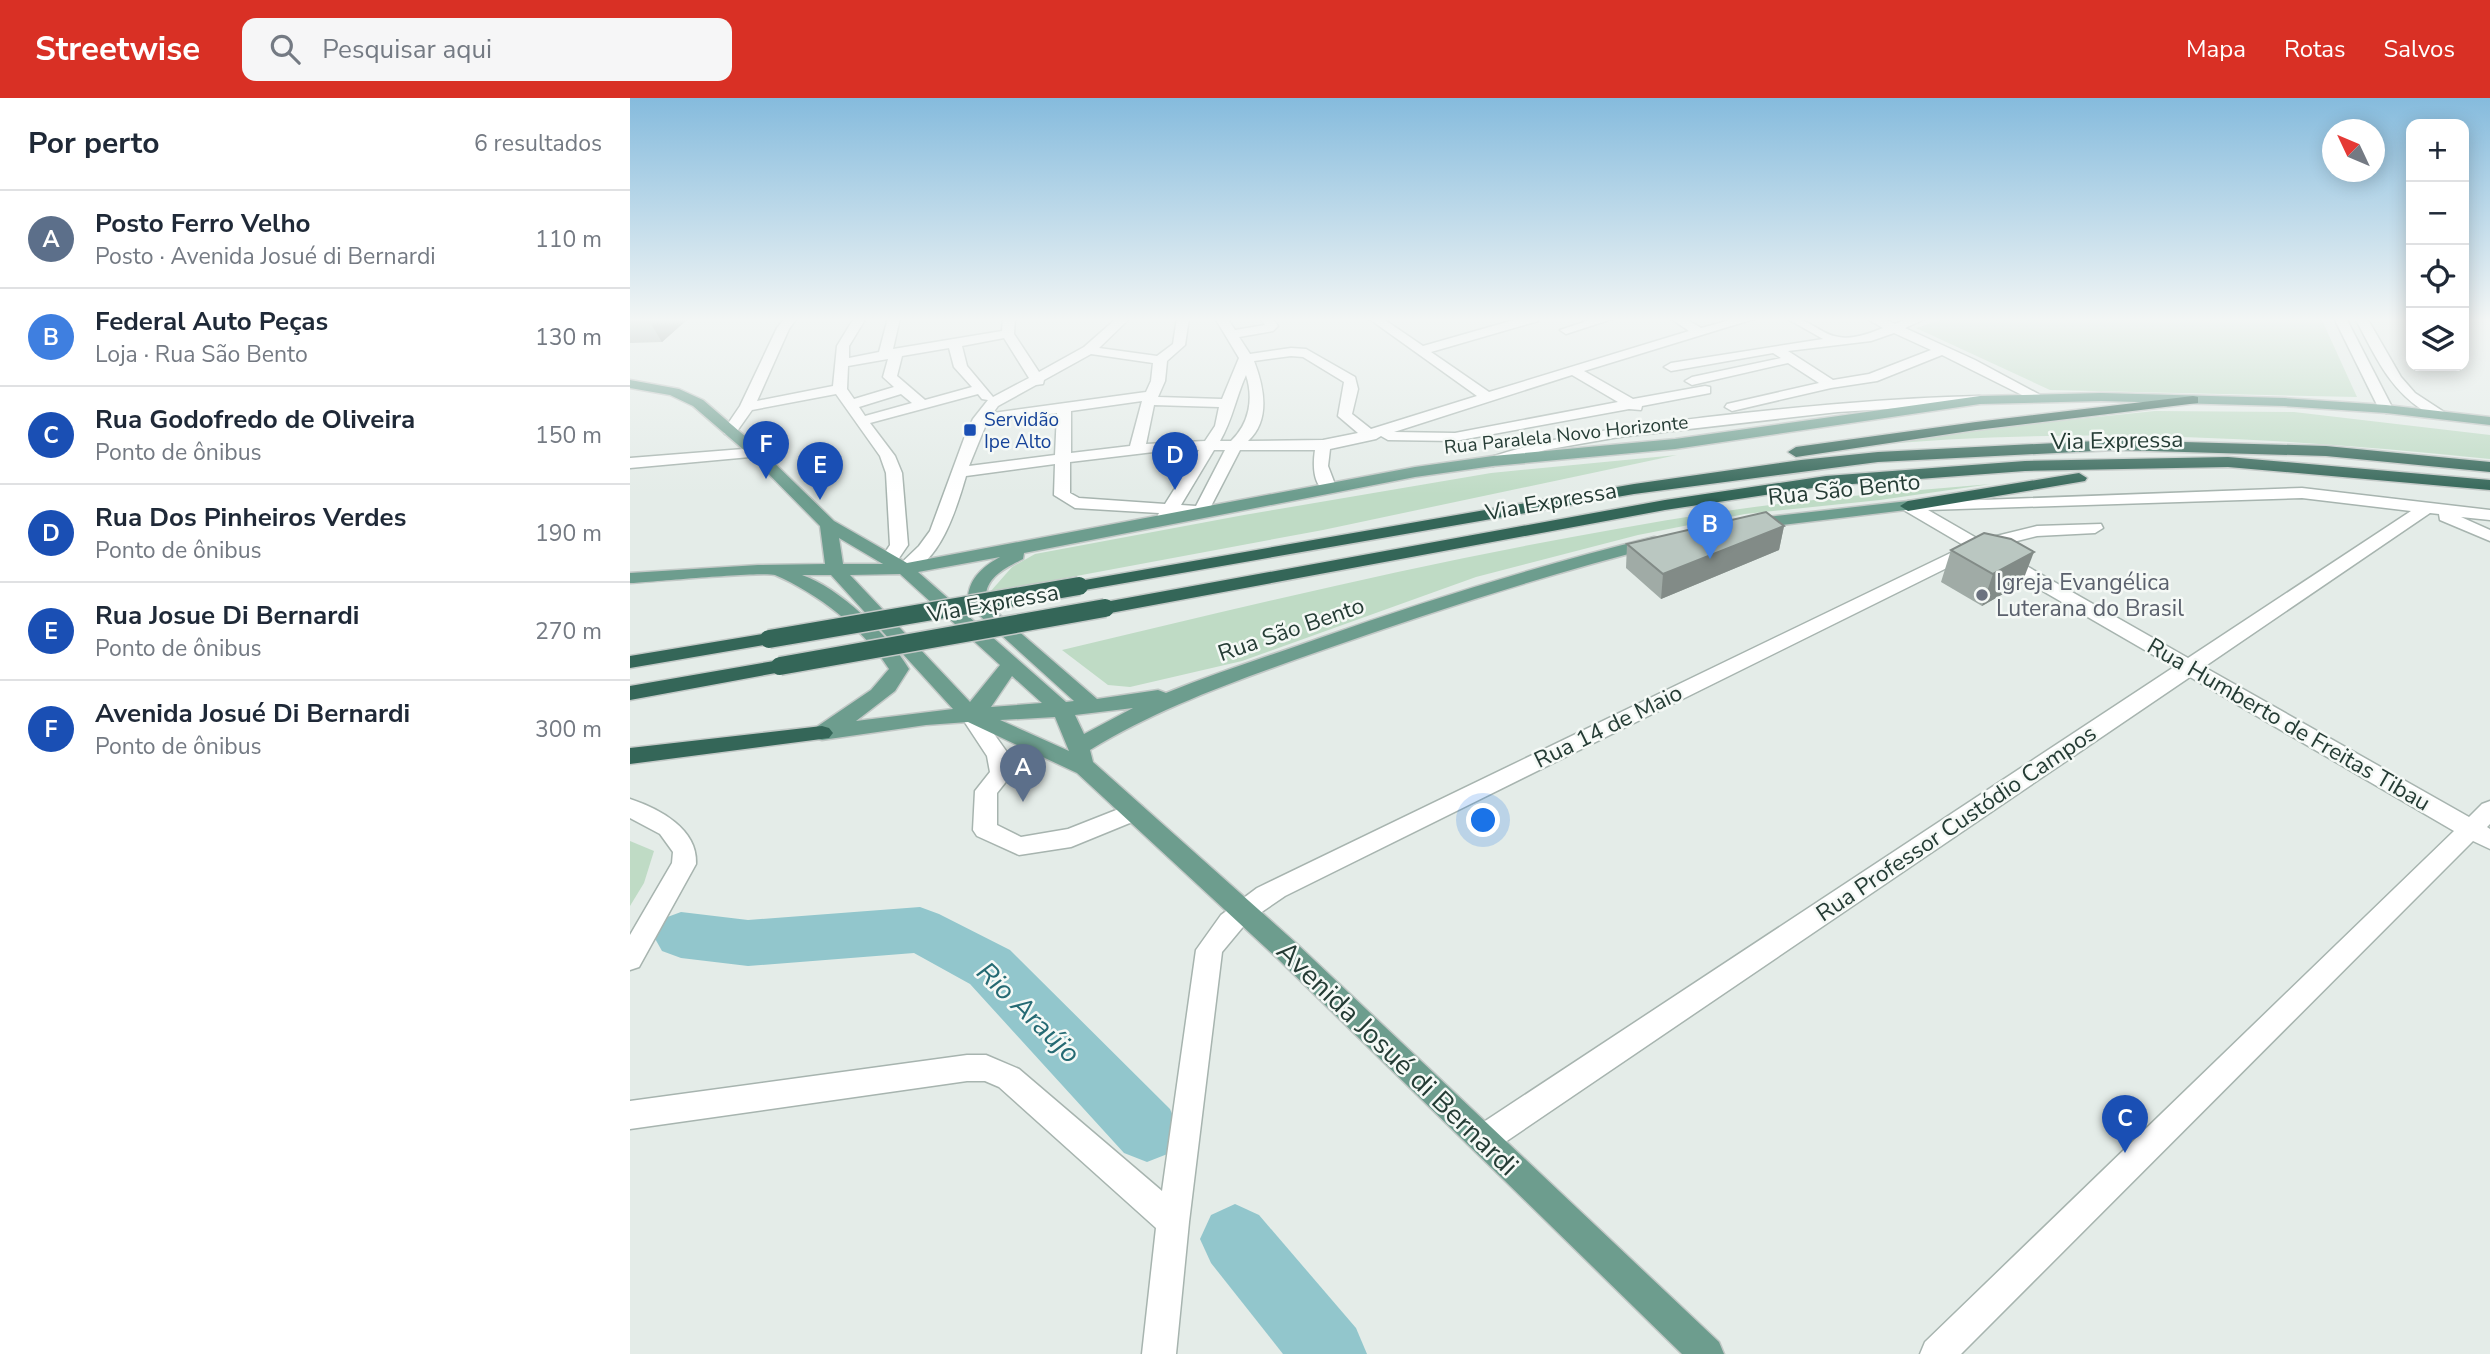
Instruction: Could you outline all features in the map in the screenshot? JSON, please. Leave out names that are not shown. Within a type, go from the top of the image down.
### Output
[{"type":"highway","points":[[1634,489],[1694,471],[1758,457],[1976,426],[2193,400]]},
{"type":"highway","name":"Via Expressa","points":[[630,662],[1634,489],[1814,463],[2036,447],[2129,445],[2326,451],[2490,467]]},
{"type":"highway","points":[[1908,506],[2049,481],[2228,462]]},
{"type":"highway","name":"Via Expressa","points":[[630,693],[1665,505],[1826,481],[2025,466],[2228,462],[2490,485]]},
{"type":"highway","points":[[630,756],[822,733]]},
{"type":"main road","name":"Avenida Josué di Bernardi","points":[[630,384],[688,398],[756,453],[828,525],[897,565],[1061,709],[1082,757],[1134,812],[1484,1139],[1707,1354]]},
{"type":"main road","name":"Rua Paralela Novo Horizonte","points":[[897,565],[1040,545],[1167,514],[1201,511],[1328,486],[1464,465],[1663,446],[1980,400],[2037,397],[2193,400],[2386,409],[2490,421]]},
{"type":"main road","name":"Rua São Bento","points":[[1735,527],[1908,506]]},
{"type":"main road","name":"Avenida Josué di Bernardi","points":[[828,525],[834,560],[859,597],[970,715],[1082,757]]},
{"type":"main road","name":"Rua São Bento","points":[[822,733],[970,715],[1093,707],[1153,698],[1204,685],[1513,579],[1671,538]]},
{"type":"main road","points":[[1040,545],[1006,561],[985,575],[974,593],[977,605],[1093,707]]},
{"type":"main road","points":[[630,578],[758,570],[834,560],[897,565]]},
{"type":"main road","points":[[859,597],[897,565]]},
{"type":"main road","points":[[758,570],[799,579],[815,587],[847,612],[899,669],[896,678],[885,690],[822,733]]},
{"type":"main road","points":[[970,715],[987,698],[1010,665]]},
{"type":"main road","name":"Rua São Bento","points":[[1082,757],[1118,723],[1204,685]]},
{"type":"street","points":[[730,431],[747,406],[761,377]]},
{"type":"street","points":[[840,377],[840,388],[887,456],[894,473],[899,545],[897,565]]},
{"type":"street","points":[[891,377],[921,404]]},
{"type":"street","points":[[969,377],[993,403]]},
{"type":"street","points":[[1035,377],[1038,381]]},
{"type":"street","points":[[897,565],[928,547],[961,472],[972,433],[980,419],[993,403],[1045,377]]},
{"type":"street","points":[[1137,449],[1158,377]]},
{"type":"street","points":[[1064,407],[1062,495],[1075,503],[1167,514],[1222,426],[1227,403],[1238,377]]},
{"type":"street","points":[[1201,511],[1236,444],[1250,431],[1256,407],[1256,385],[1253,377]]},
{"type":"street","points":[[1344,377],[1350,380],[1351,388],[1343,405],[1345,416],[1371,436],[1455,438],[1632,404],[1718,399],[1875,377]]},
{"type":"street","points":[[1459,377],[1487,397]]},
{"type":"street","points":[[961,472],[1137,449],[1209,444],[1323,445],[1371,436],[1552,377]]},
{"type":"street","points":[[1584,377],[1632,404],[1663,427]]},
{"type":"street","points":[[1685,377],[1746,417]]},
{"type":"street","points":[[1692,381],[1712,377]]},
{"type":"street","points":[[1820,377],[1832,384]]},
{"type":"street","points":[[1996,377],[2037,397]]},
{"type":"street","points":[[2369,377],[2386,409]]},
{"type":"street","points":[[2374,377],[2395,379],[2410,396],[2440,415]]},
{"type":"street","points":[[747,406],[781,402],[840,388]]},
{"type":"street","points":[[850,405],[903,389]]},
{"type":"street","points":[[861,421],[981,389]]},
{"type":"street","points":[[980,419],[1151,398],[1227,403]]},
{"type":"street","points":[[1493,461],[1543,445],[1663,427],[1884,403],[1980,400]]},
{"type":"street","points":[[1455,438],[1464,465]]},
{"type":"street","points":[[1323,445],[1321,466],[1328,486]]},
{"type":"street","points":[[630,463],[756,453]]},
{"type":"street","name":"Rua São Bento","points":[[1908,506],[2250,493],[2302,494],[2490,515]]},
{"type":"street","name":"Rua Humberto de Freitas Tibau","points":[[1908,506],[2190,667],[2484,826]]},
{"type":"street","points":[[2428,507],[2490,536]]},
{"type":"street","name":"Rua Professor Custódio Campos","points":[[1484,1139],[2428,507]]},
{"type":"street","name":"Rua 14 de Maio","points":[[1160,1354],[1173,1222],[1209,950],[1219,931],[1241,911],[1276,889],[1978,546],[2037,531],[2095,528]]},
{"type":"street","points":[[970,715],[998,755],[1001,774],[986,791],[985,830],[1019,846],[1071,838],[1134,812]]},
{"type":"street","points":[[630,808],[668,828],[685,850],[684,864],[630,959]]},
{"type":"street","points":[[1937,1354],[2484,826]]},
{"type":"street","points":[[630,1115],[953,1070],[986,1068],[1009,1077],[1173,1222]]},
{"type":"green space","points":[[2021,377],[2348,377],[2357,397],[2050,390]]},
{"type":"green space","points":[[2155,411],[2294,412],[2490,435],[2490,459],[2333,445],[2176,437],[2019,436],[1862,446],[1913,436]]},
{"type":"green space","points":[[1677,455],[1323,530],[990,592],[1012,567],[1035,554],[1491,473]]},
{"type":"green space","points":[[1991,484],[1880,500],[1745,514],[1638,535],[1476,577],[1242,661],[1130,687],[1108,685],[1062,650],[1223,611],[1548,541],[1781,504]]},
{"type":"green space","points":[[630,841],[654,851],[644,883],[630,906]]},
{"type":"building","points":[[1766,512],[1784,526],[1663,574],[1627,544]]},
{"type":"building","points":[[1984,533],[2011,539],[2034,552],[1993,574],[1951,550]]},
{"type":"waterway","name":"Rio Araújo","points":[[681,935],[748,943],[920,930],[990,967],[1147,1131]]},
{"type":"waterway","name":"Rio Araújo","points":[[1235,1239],[1330,1354]]},
{"type":"place","name":"Servidão Ipe Alto","points":[[970,430]]},
{"type":"place","name":"Avenida Josué Di Bernardi","points":[[766,479]]},
{"type":"place","name":"Rua Dos Pinheiros Verdes","points":[[1175,490]]},
{"type":"place","name":"Rua Josue Di Bernardi","points":[[820,500]]},
{"type":"place","name":"Federal Auto Peças","points":[[1710,559]]},
{"type":"place","name":"Igreja Evangélica Luterana do Brasil","points":[[1982,595]]},
{"type":"place","name":"Posto Ferro Velho","points":[[1023,802]]},
{"type":"place","name":"Rua Godofredo de Oliveira","points":[[2125,1153]]}]
